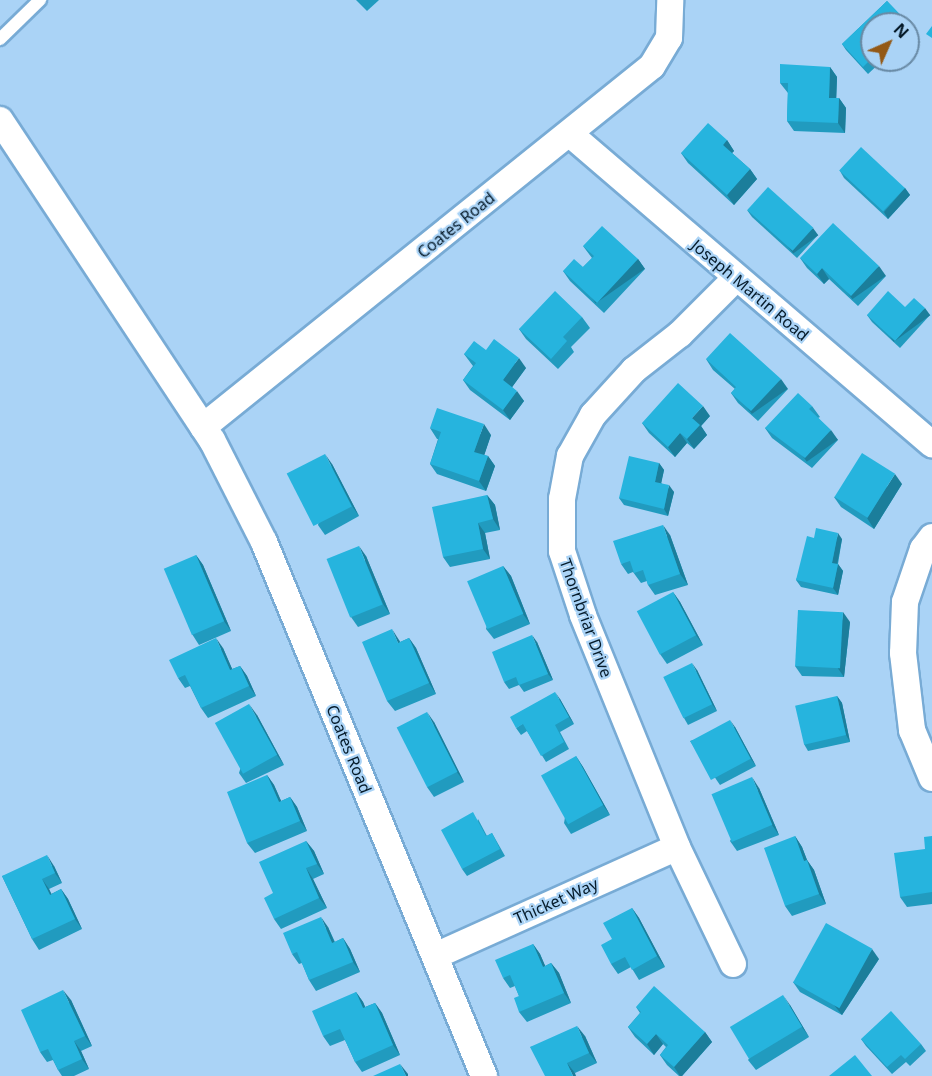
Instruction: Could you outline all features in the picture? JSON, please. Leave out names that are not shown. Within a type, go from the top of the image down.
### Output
[{"type":"street","name":"Coates Road","points":[[203,427],[570,135],[652,66],[669,38],[670,0]]},
{"type":"street","name":"Coates Road","points":[[0,120],[203,427],[264,542],[484,1076]]},
{"type":"street","name":"Joseph Martin Road","points":[[570,135],[932,444]]},
{"type":"street","name":"Thornbriar Drive","points":[[733,964],[677,847],[579,604],[562,551],[562,499],[570,456],[593,415],[634,370],[680,334],[736,278]]},
{"type":"street","points":[[932,537],[923,549],[905,602],[903,653],[912,730],[932,778]]},
{"type":"street","name":"Thicket Way","points":[[435,956],[677,847]]},
{"type":"lane","points":[[0,39],[40,0]]},
{"type":"building","points":[[887,1],[898,12],[875,12]]},
{"type":"building","points":[[932,26],[932,38],[926,34]]},
{"type":"building","points":[[860,27],[860,64],[842,44]]},
{"type":"building","points":[[780,64],[830,67],[829,98],[839,98],[838,123],[787,121],[788,83],[780,83]]},
{"type":"building","points":[[708,123],[727,140],[723,145],[750,169],[727,195],[681,153]]},
{"type":"building","points":[[861,147],[905,188],[883,211],[839,170]]},
{"type":"building","points":[[768,187],[813,228],[793,251],[747,210]]},
{"type":"building","points":[[833,223],[879,266],[851,296],[822,268],[817,274],[800,258]]},
{"type":"building","points":[[602,226],[638,259],[597,303],[563,271],[574,259],[583,267],[594,256],[583,246]]},
{"type":"building","points":[[555,291],[582,317],[563,337],[567,341],[551,359],[519,329]]},
{"type":"building","points":[[888,291],[905,307],[914,298],[925,308],[895,341],[867,315]]},
{"type":"building","points":[[730,333],[781,379],[751,411],[731,393],[736,387],[706,359]]},
{"type":"building","points":[[494,339],[519,358],[503,380],[517,391],[503,410],[463,380],[476,363],[464,354],[474,341],[486,350]]},
{"type":"building","points":[[678,383],[703,406],[692,418],[700,425],[687,439],[680,433],[668,447],[642,423]]},
{"type":"building","points":[[798,393],[812,406],[809,409],[831,430],[805,458],[765,428]]},
{"type":"building","points":[[437,408],[484,424],[474,452],[488,456],[479,481],[430,464],[441,432],[430,428]]},
{"type":"building","points":[[862,453],[895,474],[868,518],[834,497]]},
{"type":"building","points":[[325,454],[352,507],[313,526],[287,474]]},
{"type":"building","points":[[629,456],[659,463],[655,482],[669,485],[664,509],[619,498]]},
{"type":"building","points":[[487,495],[493,519],[478,523],[483,549],[443,557],[432,507]]},
{"type":"building","points":[[663,525],[680,574],[648,585],[643,570],[634,573],[630,561],[621,564],[613,541]]},
{"type":"building","points":[[816,528],[838,533],[832,563],[838,564],[833,588],[796,580],[807,536],[814,538]]},
{"type":"building","points":[[359,546],[383,604],[350,618],[327,559]]},
{"type":"building","points":[[196,555],[224,621],[192,635],[164,569]]},
{"type":"building","points":[[503,566],[523,614],[487,629],[467,581]]},
{"type":"building","points":[[673,592],[696,635],[660,655],[637,611]]},
{"type":"building","points":[[798,610],[843,612],[840,668],[795,666]]},
{"type":"building","points":[[392,629],[398,643],[409,638],[429,683],[387,701],[362,642]]},
{"type":"building","points":[[532,635],[548,674],[519,685],[516,677],[504,682],[492,652]]},
{"type":"building","points":[[216,638],[230,670],[240,666],[249,686],[201,708],[185,675],[178,678],[169,660]]},
{"type":"building","points":[[692,663],[712,704],[683,718],[663,677]]},
{"type":"building","points":[[555,692],[569,717],[555,725],[564,742],[541,756],[523,724],[516,728],[510,717]]},
{"type":"building","points":[[837,696],[846,735],[804,745],[795,706]]},
{"type":"building","points":[[249,704],[277,755],[243,774],[215,723]]},
{"type":"building","points":[[427,712],[457,772],[427,787],[397,727]]},
{"type":"building","points":[[730,720],[751,759],[711,780],[690,741]]},
{"type":"building","points":[[576,756],[603,805],[568,824],[541,775]]},
{"type":"building","points":[[267,775],[279,802],[290,797],[300,821],[247,843],[227,792]]},
{"type":"building","points":[[752,777],[772,825],[732,842],[711,794]]},
{"type":"building","points":[[473,812],[486,836],[492,833],[500,849],[462,869],[441,830]]},
{"type":"building","points":[[795,836],[804,861],[807,860],[819,894],[785,906],[764,848]]},
{"type":"building","points":[[932,836],[932,892],[900,897],[894,853],[925,849],[924,837]]},
{"type":"building","points":[[306,841],[317,864],[306,868],[319,898],[274,919],[264,898],[273,893],[259,862]]},
{"type":"building","points":[[47,855],[55,873],[42,879],[50,895],[61,889],[75,919],[32,939],[2,876]]},
{"type":"building","points":[[632,908],[657,956],[632,970],[625,957],[611,964],[601,945],[612,939],[603,923]]},
{"type":"building","points":[[321,917],[332,943],[343,938],[353,962],[309,980],[297,952],[292,954],[283,933]]},
{"type":"building","points":[[826,923],[872,949],[839,1008],[793,982]]},
{"type":"building","points":[[533,944],[543,967],[551,963],[564,993],[519,1012],[514,998],[519,996],[510,975],[503,978],[495,960]]},
{"type":"building","points":[[654,986],[705,1032],[674,1067],[660,1055],[668,1045],[656,1034],[647,1044],[628,1027],[641,1012],[636,1007]]},
{"type":"building","points":[[63,990],[85,1036],[74,1041],[82,1059],[58,1070],[48,1049],[40,1052],[21,1010]]},
{"type":"building","points":[[356,992],[363,1008],[375,1003],[393,1045],[355,1062],[340,1029],[323,1036],[312,1011]]},
{"type":"building","points":[[783,995],[802,1027],[749,1059],[730,1027]]},
{"type":"building","points":[[891,1011],[921,1044],[905,1059],[901,1055],[887,1067],[861,1039]]},
{"type":"building","points":[[577,1026],[589,1053],[567,1063],[573,1076],[545,1076],[530,1047]]},
{"type":"building","points":[[855,1055],[872,1076],[829,1076]]},
{"type":"building","points":[[400,1064],[406,1076],[373,1076]]}]
